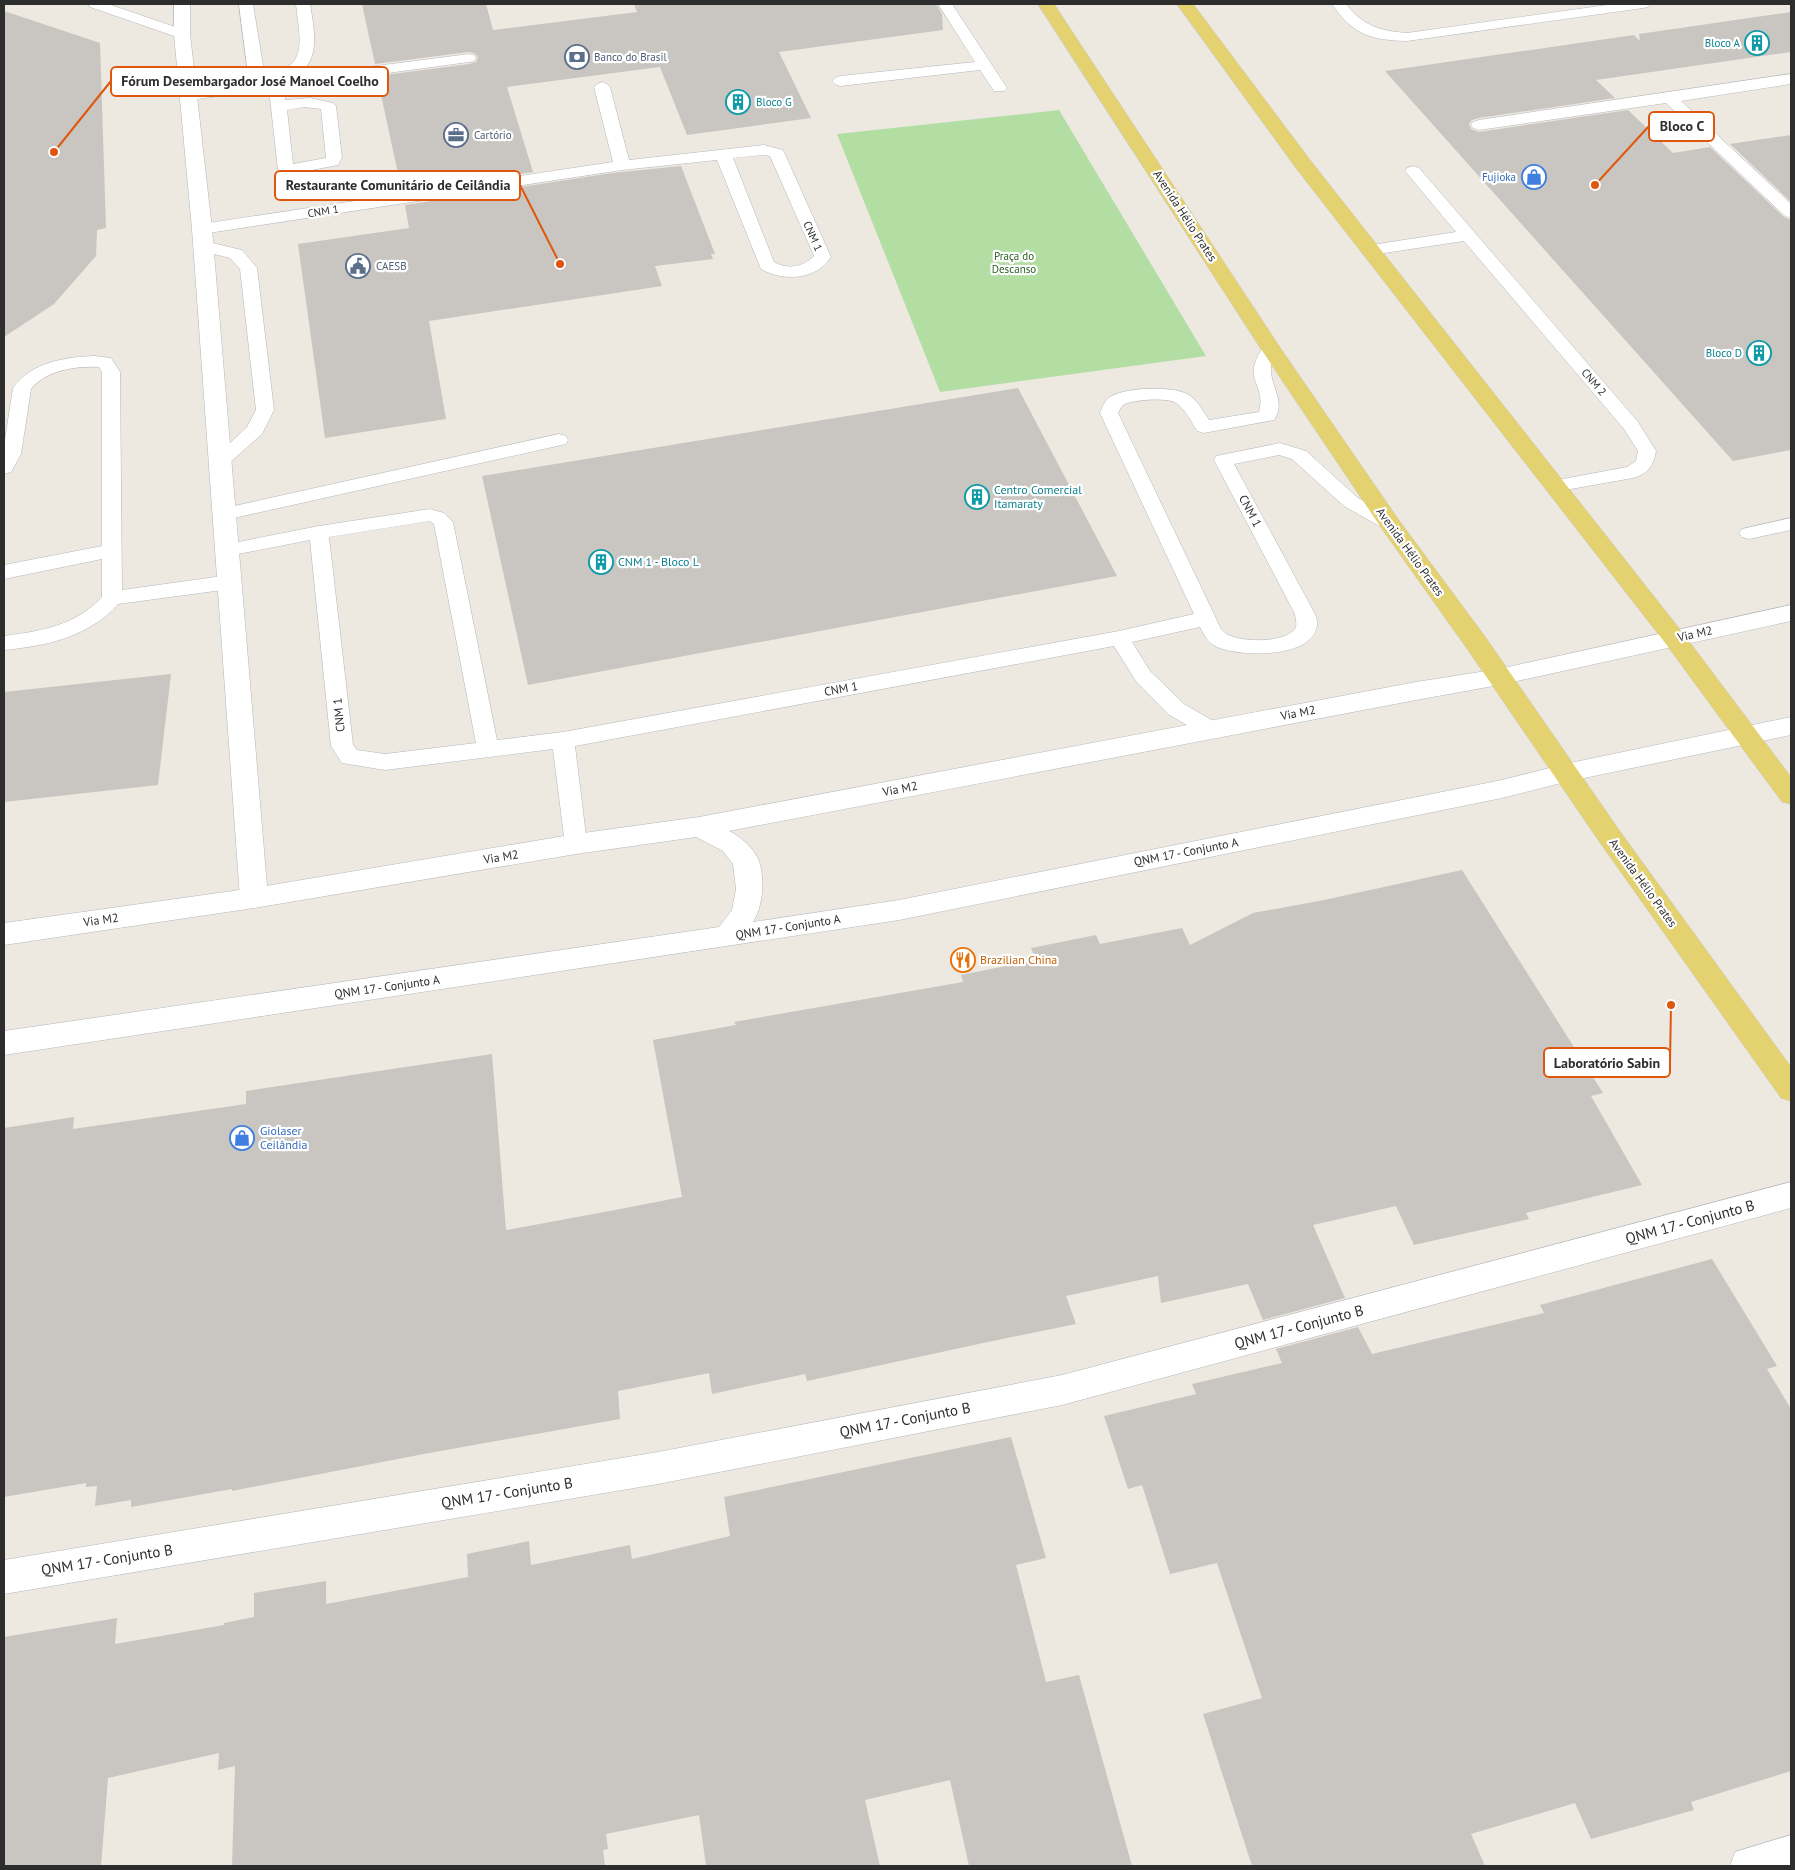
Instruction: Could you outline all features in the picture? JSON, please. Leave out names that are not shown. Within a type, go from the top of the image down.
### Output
[{"type":"main road","points":[[182,4],[182,34],[190,95],[203,238],[254,898]]},
{"type":"main road","name":"Avenida Hélio Prates","points":[[1046,4],[1272,349],[1390,524],[1791,1089]]},
{"type":"main road","points":[[1186,4],[1303,164],[1674,638],[1791,795]]},
{"type":"main road","name":"Via M2","points":[[4,934],[254,898],[576,844],[699,827],[1500,677],[1791,614]]},
{"type":"main road","points":[[1565,773],[1791,726]]},
{"type":"main road","name":"QNM 17 - Conjunto A","points":[[4,1043],[727,937],[909,908],[1482,793],[1565,773]]},
{"type":"main road","points":[[699,827],[732,844],[746,862],[749,889],[744,913],[727,937]]},
{"type":"main road","name":"QNM 17 - Conjunto B","points":[[4,1577],[658,1468],[1062,1390],[1791,1195]]},
{"type":"main road","points":[[1750,1866],[1791,1854]]},
{"type":"lane","points":[[95,4],[182,34]]},
{"type":"lane","points":[[246,4],[256,74],[276,81],[297,69],[306,55],[308,45],[303,4]]},
{"type":"lane","points":[[945,4],[999,88]]},
{"type":"lane","points":[[1339,4],[1358,27],[1389,37],[1407,37],[1643,4]]},
{"type":"lane","points":[[190,95],[276,81],[469,58]]},
{"type":"lane","points":[[840,81],[984,65]]},
{"type":"lane","points":[[1479,124],[1669,98],[1791,78]]},
{"type":"lane","points":[[276,81],[286,170],[325,165],[332,162],[334,158],[328,106],[307,103],[279,106]]},
{"type":"lane","points":[[602,87],[622,165]]},
{"type":"lane","points":[[1669,98],[1791,213]]},
{"type":"lane","name":"CNM 1","points":[[203,238],[622,165],[723,154],[764,150],[777,153],[823,257],[818,265],[786,273],[774,270],[767,265],[723,154]]},
{"type":"lane","name":"CNM 2","points":[[1413,171],[1631,426],[1646,451],[1645,462],[1633,472],[1554,486]]},
{"type":"lane","points":[[1372,250],[1468,235]]},
{"type":"lane","points":[[203,238],[236,254],[248,268],[265,410],[255,430],[221,460]]},
{"type":"lane","points":[[1272,349],[1264,357],[1261,366],[1271,407],[1266,416],[1204,427],[1224,460],[1280,449],[1299,455],[1351,502],[1390,524]]},
{"type":"lane","points":[[4,468],[12,454],[22,388],[26,382],[38,374],[72,363],[105,362],[111,372],[112,598]]},
{"type":"lane","name":"CNM 1","points":[[1204,427],[1189,404],[1178,395],[1161,393],[1118,400],[1111,406],[1109,412],[1213,633],[1223,642],[1256,648],[1288,643],[1303,634],[1307,626],[1305,614],[1224,460]]},
{"type":"lane","points":[[225,514],[559,440]]},
{"type":"lane","points":[[228,550],[318,532],[430,515],[437,516],[443,522],[488,750]]},
{"type":"lane","points":[[1749,533],[1791,524]]},
{"type":"lane","name":"CNM 1","points":[[318,532],[342,746],[350,757],[385,762],[563,740],[1119,638],[1205,619]]},
{"type":"lane","points":[[4,572],[111,551]]},
{"type":"lane","points":[[4,643],[39,638],[66,631],[96,616],[112,598],[230,582]]},
{"type":"lane","points":[[1119,638],[1143,676],[1176,709],[1212,730]]},
{"type":"lane","points":[[563,740],[576,844]]},
{"type":"green space","name":"Praça do Descanso","points":[[1059,110],[1206,356],[940,392],[837,134]]},
{"type":"building","points":[[362,4],[486,4],[493,30],[637,12],[634,4],[936,4],[942,14],[943,30],[779,52],[811,118],[687,135],[660,67],[507,87],[533,172],[402,192],[377,76],[469,64],[476,62],[478,57],[474,53],[469,52],[375,64]]},
{"type":"building","points":[[4,11],[100,43],[106,228],[97,230],[96,256],[54,304],[4,337]]},
{"type":"building","points":[[1791,12],[1791,52],[1596,80],[1615,98],[1479,118],[1472,120],[1469,124],[1471,129],[1479,132],[1628,110],[1673,153],[1710,147],[1784,217],[1791,220],[1791,450],[1733,461],[1385,71],[1634,35],[1640,41],[1639,34]]},
{"type":"building","points":[[1791,135],[1791,202],[1730,144]]},
{"type":"building","points":[[681,166],[715,254],[711,254],[713,259],[655,266],[662,286],[429,321],[446,419],[325,438],[298,244],[409,228],[405,205],[612,173]]},
{"type":"building","points":[[1018,388],[1117,576],[528,685],[482,476]]},
{"type":"building","points":[[171,674],[158,785],[4,802],[4,692]]},
{"type":"building","points":[[1462,870],[1603,1093],[1591,1096],[1642,1185],[1526,1213],[1529,1219],[1414,1245],[1396,1206],[1313,1225],[1345,1298],[1263,1320],[1248,1284],[1161,1303],[1158,1276],[1066,1296],[1076,1324],[807,1381],[805,1374],[712,1394],[709,1373],[618,1391],[620,1419],[232,1491],[232,1489],[131,1507],[131,1500],[95,1506],[97,1486],[86,1487],[86,1483],[4,1497],[4,1128],[74,1117],[73,1129],[246,1104],[246,1091],[492,1054],[506,1230],[682,1197],[653,1040],[736,1025],[734,1022],[963,982],[961,975],[1036,960],[1031,948],[1096,935],[1100,944],[1182,928],[1190,945],[1253,913],[1324,900]]},
{"type":"building","points":[[1712,1259],[1777,1366],[1767,1369],[1791,1409],[1791,1771],[1691,1802],[1694,1810],[1591,1839],[1575,1803],[1471,1834],[1485,1866],[1252,1866],[1203,1714],[1262,1698],[1217,1563],[1170,1574],[1142,1485],[1128,1489],[1104,1416],[1196,1394],[1192,1384],[1282,1363],[1276,1349],[1358,1327],[1372,1354],[1544,1313],[1540,1305]]},
{"type":"building","points":[[1011,1437],[1046,1558],[1016,1565],[1046,1682],[1079,1675],[1132,1866],[969,1866],[950,1780],[865,1800],[880,1866],[706,1866],[699,1815],[606,1834],[608,1849],[603,1850],[605,1866],[232,1866],[235,1766],[218,1770],[219,1753],[108,1778],[101,1866],[4,1866],[4,1637],[117,1618],[115,1644],[224,1625],[224,1623],[254,1617],[254,1593],[326,1581],[326,1604],[468,1577],[467,1554],[529,1541],[531,1565],[630,1545],[632,1559],[730,1536],[724,1497]]},
{"type":"place","name":"Bloco A","points":[[1757,43]]},
{"type":"place","name":"Banco do Brasil","points":[[577,57]]},
{"type":"place","name":"Bloco G","points":[[738,102]]},
{"type":"place","name":"Cartório","points":[[456,135]]},
{"type":"place","name":"Fórum Desembargador José Manoel Coelho","points":[[54,152]]},
{"type":"place","name":"Fujioka","points":[[1534,177]]},
{"type":"place","name":"Bloco C","points":[[1595,185]]},
{"type":"place","name":"Restaurante Comunitário de Ceilândia","points":[[560,264]]},
{"type":"place","name":"CAESB","points":[[358,266]]},
{"type":"place","name":"Bloco D","points":[[1759,353]]},
{"type":"place","name":"Centro Comercial Itamaraty","points":[[977,497]]},
{"type":"place","name":"CNM 1 - Bloco L","points":[[601,562]]},
{"type":"place","name":"Brazilian China","points":[[963,960]]},
{"type":"place","name":"Laboratório Sabin","points":[[1671,1005]]},
{"type":"place","name":"Giolaser Ceilândia","points":[[242,1138]]}]
